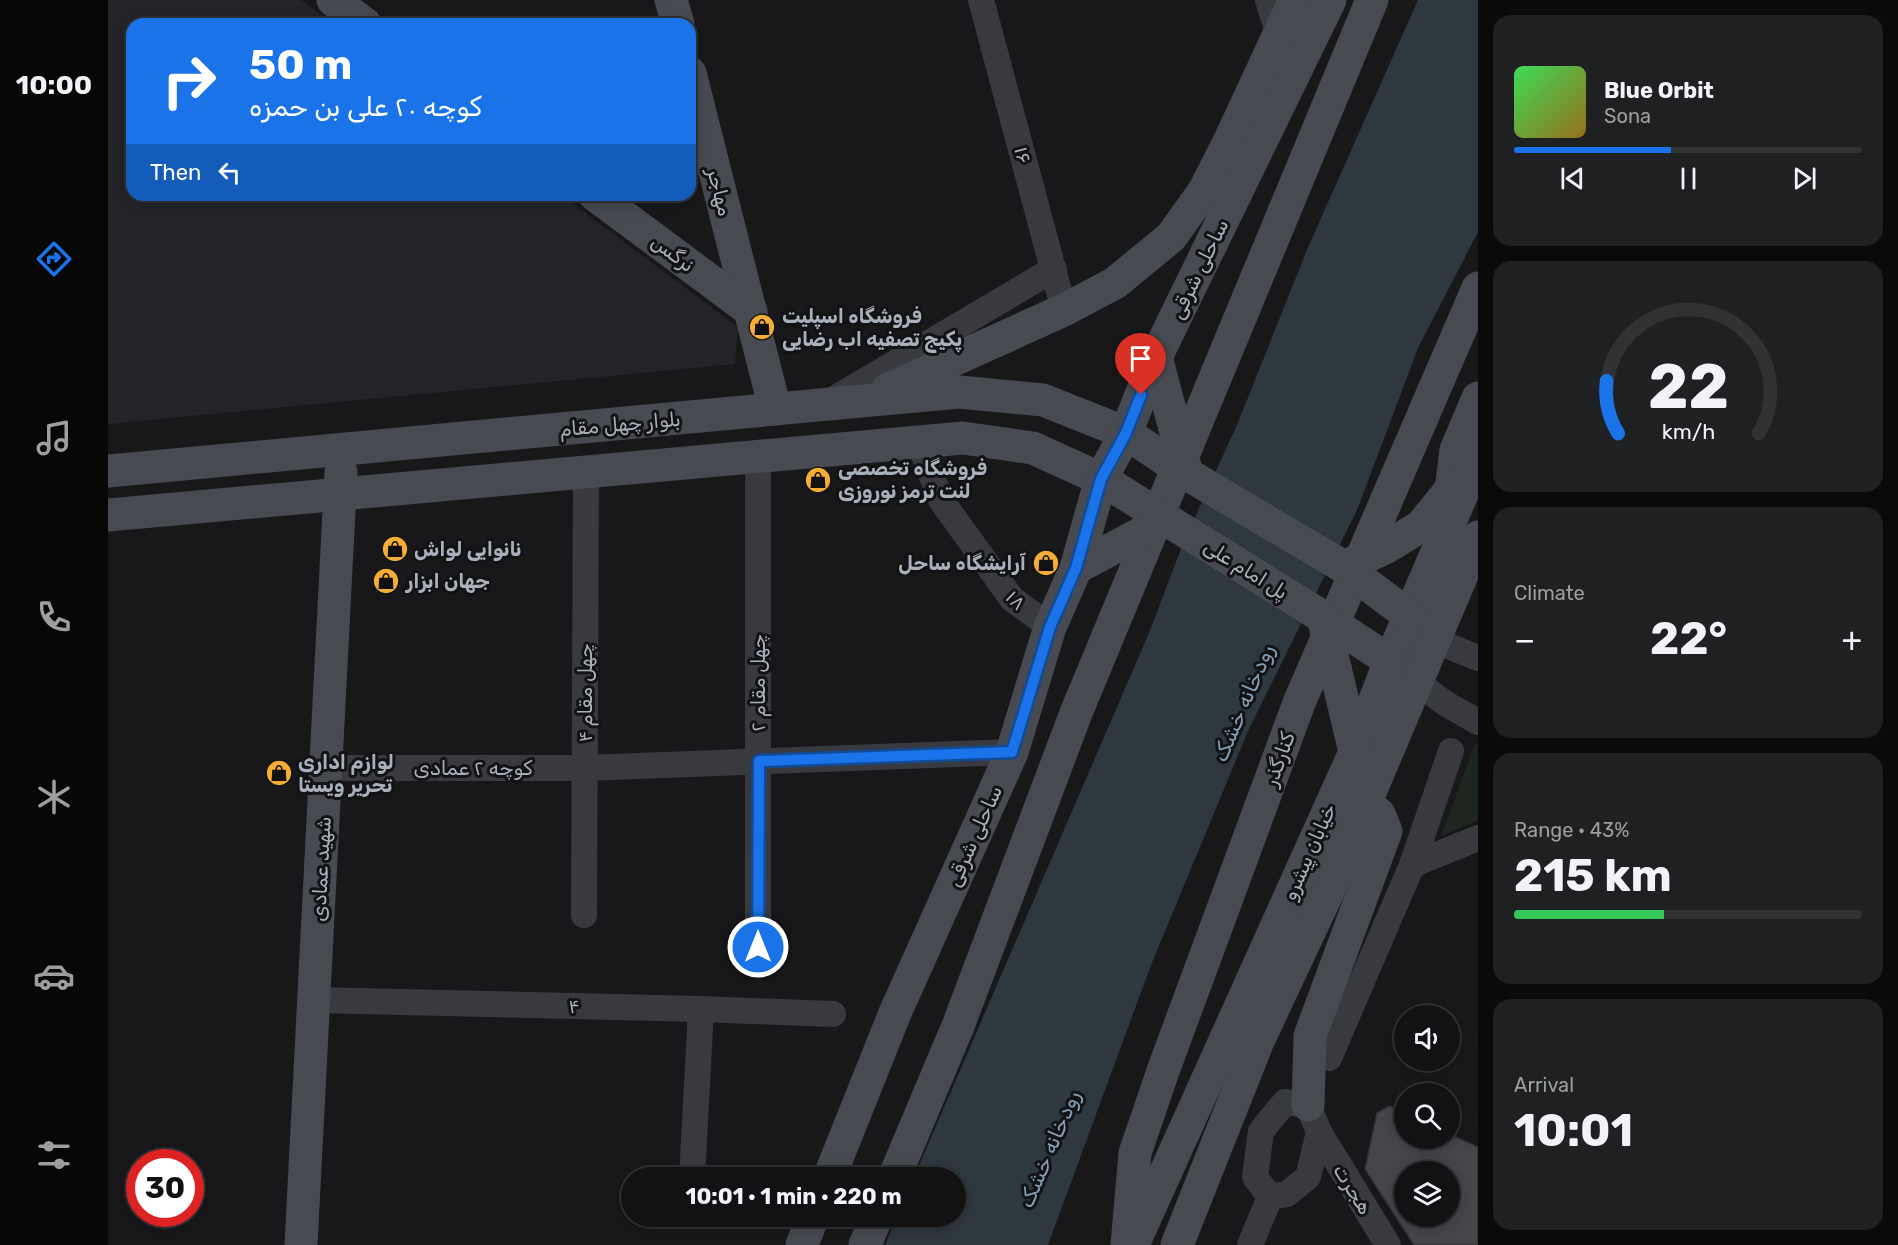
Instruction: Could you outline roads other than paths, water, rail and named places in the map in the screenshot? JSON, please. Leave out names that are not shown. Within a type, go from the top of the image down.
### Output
[{"type":"main road","points":[[333,0],[357,18]]},
{"type":"main road","points":[[671,0],[676,18]]},
{"type":"main road","name":"ساحلی شرقی","points":[[862,401],[1064,310],[1115,283],[1171,237],[1204,190],[1295,0]]},
{"type":"main road","name":"ساحلی شرقی","points":[[833,1167],[895,1013],[1012,752],[1050,627],[1076,568],[1101,479],[1126,433],[1156,357],[1330,0]]},
{"type":"main road","points":[[899,1167],[958,1026],[1080,702],[1372,0]]},
{"type":"main road","name":"مهاجر","points":[[696,96],[775,409]]},
{"type":"main road","name":"نرگس","points":[[603,201],[751,311]]},
{"type":"main road","name":"کنارگذر","points":[[1127,1245],[1135,1153],[1163,1071],[1299,703],[1478,288]]},
{"type":"main road","points":[[1156,357],[1187,474]]},
{"type":"main road","name":"بلوار چهل مقام","points":[[108,471],[959,392],[1043,400],[1126,433]]},
{"type":"main road","points":[[1447,526],[1456,450],[1478,398]]},
{"type":"main road","points":[[1126,433],[1187,474],[1344,567],[1411,617],[1436,641]]},
{"type":"main road","points":[[108,514],[963,438],[1033,447],[1101,479]]},
{"type":"main road","name":"شهید عمادی","points":[[301,1245],[342,494],[341,450]]},
{"type":"main road","name":"خیابان پیشرو","points":[[1132,1245],[1355,752],[1390,661],[1411,617],[1447,526],[1478,457]]},
{"type":"main road","name":"پل امام علی","points":[[1101,479],[1390,661]]},
{"type":"main road","points":[[1344,567],[1387,547],[1421,526],[1452,488]]},
{"type":"main road","points":[[1076,568],[1166,520]]},
{"type":"main road","name":"خیابان پیشرو","points":[[1177,1245],[1258,1041],[1366,804],[1477,539]]},
{"type":"main road","points":[[1323,617],[1355,752]]},
{"type":"main road","points":[[1313,1118],[1310,1036],[1386,831],[1379,814],[1366,804]]},
{"type":"main road","points":[[802,1245],[809,1227]]},
{"type":"main road","points":[[865,1245],[872,1227]]},
{"type":"street","name":"۱۶","points":[[981,0],[1064,310]]},
{"type":"street","points":[[1268,0],[1279,36]]},
{"type":"street","points":[[824,405],[1054,268]]},
{"type":"street","name":"۱۸","points":[[919,442],[941,500],[1012,599],[1050,627]]},
{"type":"street","name":"چهل مقام ۲","points":[[758,456],[758,947]]},
{"type":"street","name":"چهل مقام ۴","points":[[584,915],[586,471]]},
{"type":"street","points":[[1436,641],[1478,658]]},
{"type":"street","points":[[1390,661],[1446,704],[1478,722]]},
{"type":"street","points":[[1329,1058],[1412,865],[1451,751]]},
{"type":"street","name":"کوچه ۲ عمادی","points":[[327,768],[584,768],[1012,752]]},
{"type":"street","points":[[1412,865],[1478,838]]},
{"type":"street","name":"۴","points":[[314,1000],[833,1014]]},
{"type":"street","points":[[693,1167],[701,1009]]},
{"type":"street","points":[[1285,1102],[1313,1118],[1308,1177],[1287,1194],[1270,1197],[1256,1177],[1261,1131],[1285,1102]]},
{"type":"street","name":"هجرت","points":[[1313,1118],[1388,1245]]},
{"type":"street","points":[[1251,1243],[1270,1197]]},
{"type":"water","name":"رودخانه خشک","points":[[1418,0],[1478,0],[1478,232],[1418,348],[1357,510],[1248,731],[1151,965],[1048,1245],[885,1245],[893,1227],[966,1227],[966,1167],[918,1167],[1149,633],[1184,541],[1237,425],[1309,245]]},
{"type":"place","name":"فروشگاه اسپلیت پکیج تصفیه اب رضایی","points":[[762,327]]},
{"type":"place","name":"فروشگاه تخصصی لنت ترمز نوروزی","points":[[818,480]]},
{"type":"place","name":"نانوایی لواش","points":[[395,549]]},
{"type":"place","name":"آرایشگاه ساحل","points":[[1046,563]]},
{"type":"place","name":"جهان ابزار","points":[[386,581]]},
{"type":"place","name":"لوازم اداری تحریر ویستا","points":[[279,773]]}]
